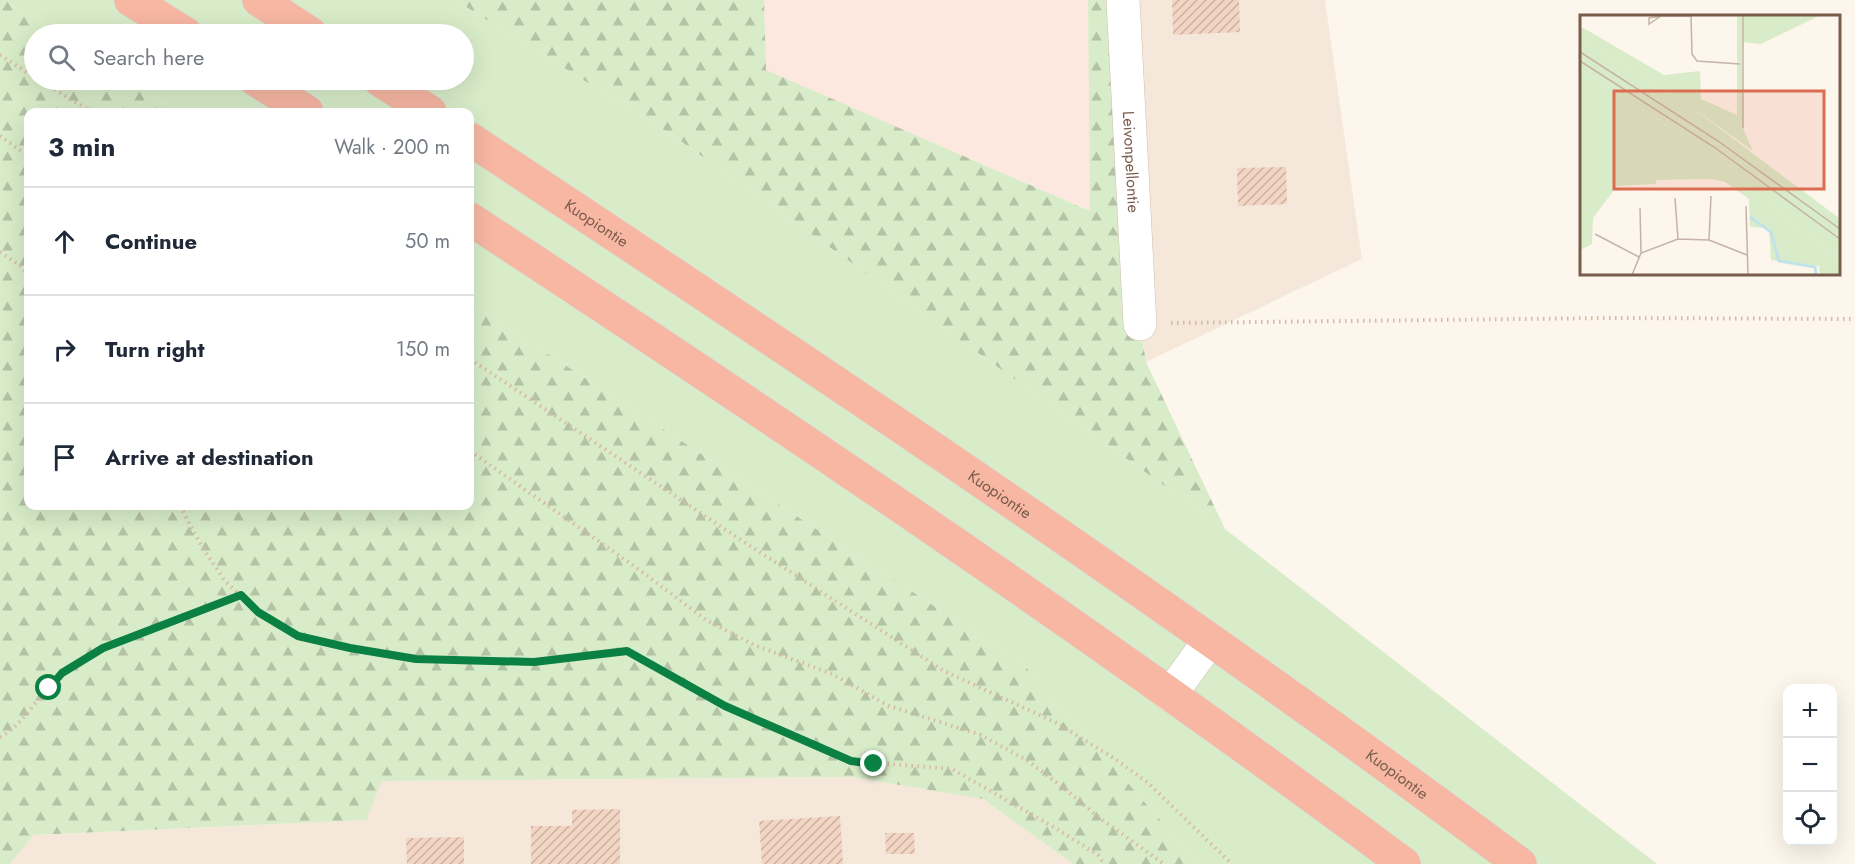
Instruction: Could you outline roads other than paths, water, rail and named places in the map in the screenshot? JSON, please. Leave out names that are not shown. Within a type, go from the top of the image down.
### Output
[{"type":"highway","points":[[131,0],[170,24]]},
{"type":"highway","points":[[259,0],[296,24]]},
{"type":"highway","points":[[272,90],[301,108]]},
{"type":"highway","points":[[396,90],[424,108]]},
{"type":"highway","name":"Kuopiontie","points":[[474,142],[922,441],[1210,640],[1520,864]]},
{"type":"highway","points":[[474,222],[884,494],[1170,695],[1404,864]]},
{"type":"street","name":"Leivonpellontie","points":[[1123,0],[1140,324]]},
{"type":"street","points":[[1170,695],[1210,640]]}]
